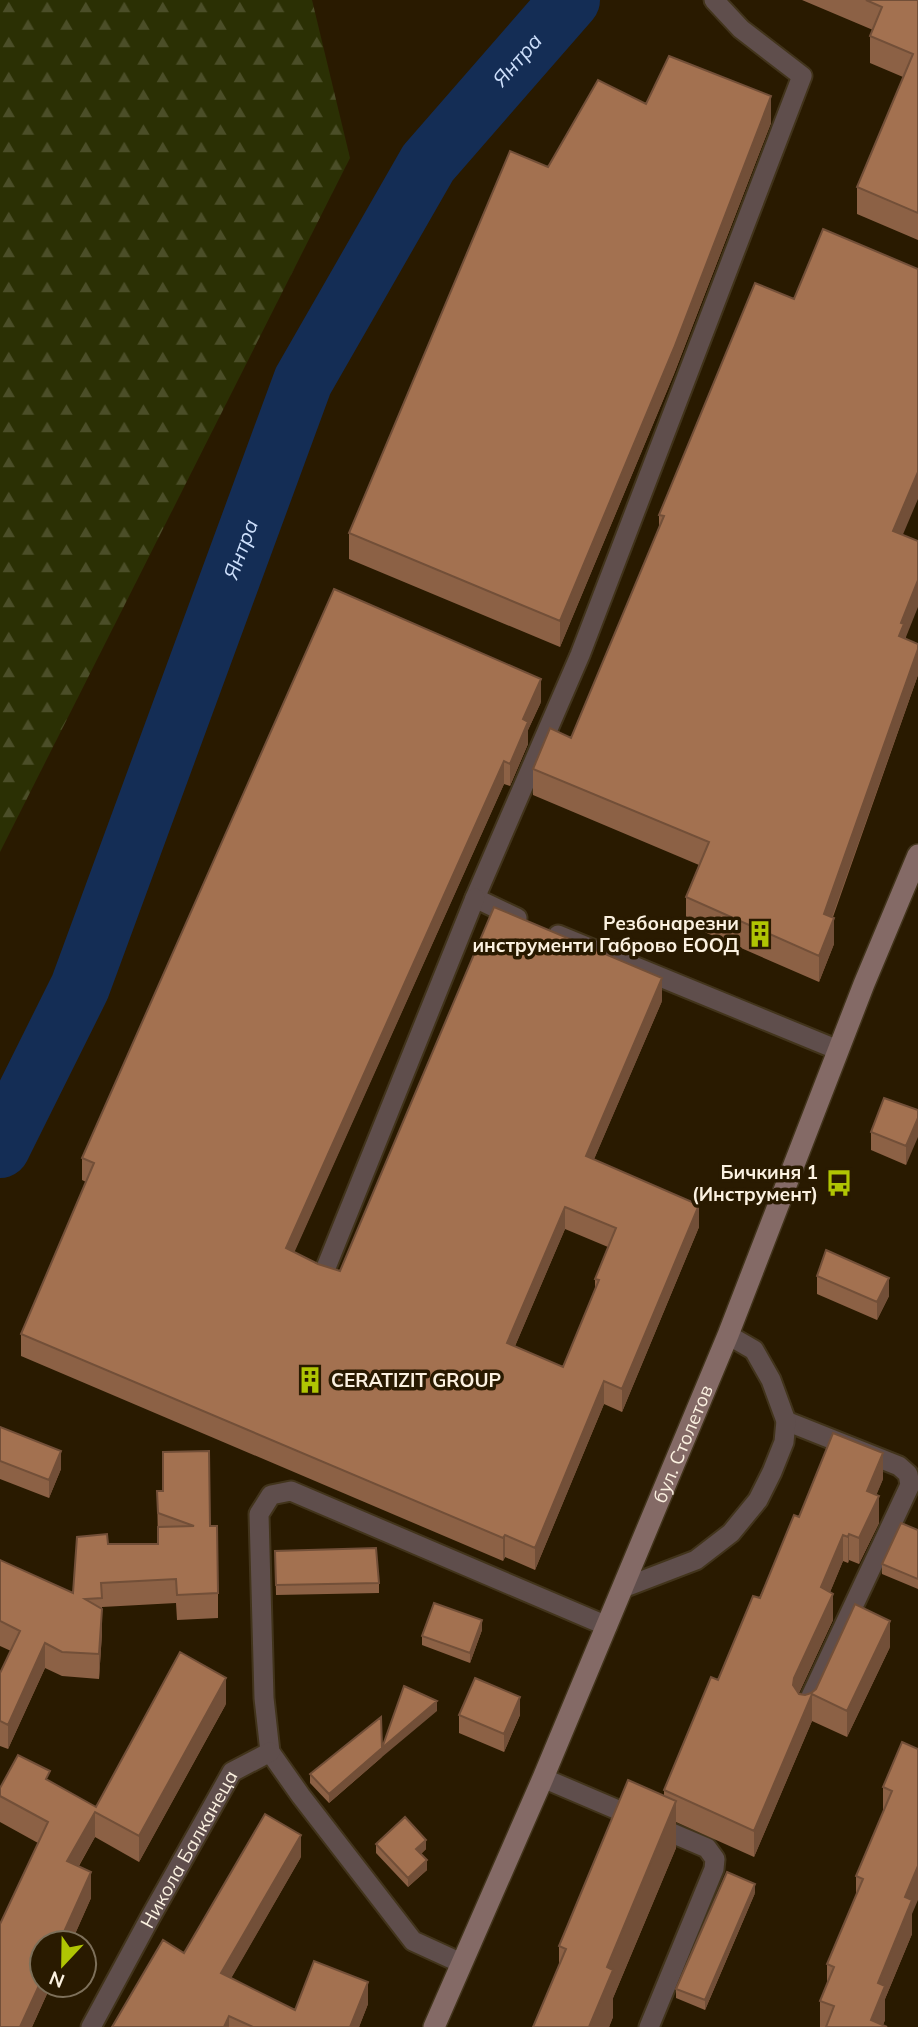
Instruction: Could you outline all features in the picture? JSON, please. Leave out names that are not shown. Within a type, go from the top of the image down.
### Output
[{"type":"main road","name":"бул. Столетов","points":[[434,2027],[543,1778],[728,1335],[838,1050],[918,855]]},
{"type":"lane","points":[[323,1275],[475,898],[580,655],[802,76],[741,29],[714,0]]},
{"type":"lane","points":[[475,898],[838,1050]]},
{"type":"lane","points":[[623,1588],[696,1560],[732,1533],[758,1500],[772,1472],[784,1442],[786,1421],[771,1380],[754,1350],[728,1335]]},
{"type":"lane","points":[[786,1421],[899,1466],[908,1474],[910,1485],[806,1709]]},
{"type":"lane","points":[[461,1963],[413,1941],[300,1796],[270,1752],[264,1698],[259,1514],[271,1495],[291,1491],[607,1626]]},
{"type":"lane","name":"Никола Балканеца","points":[[91,2027],[232,1772],[270,1752]]},
{"type":"lane","points":[[543,1778],[707,1848],[715,1859],[714,1869],[649,2027]]},
{"type":"green space","points":[[0,0],[312,0],[350,158],[0,852]]},
{"type":"building","points":[[866,0],[918,0],[918,213],[857,187],[913,54],[870,36],[882,7]]},
{"type":"building","points":[[669,56],[771,96],[674,348],[560,621],[349,533],[510,151],[548,167],[598,80],[646,104]]},
{"type":"building","points":[[823,229],[918,269],[918,472],[893,531],[918,541],[918,580],[901,623],[904,624],[899,636],[918,644],[918,649],[824,914],[834,918],[819,956],[686,897],[709,842],[533,769],[550,728],[571,738],[664,516],[659,515],[755,283],[794,299]]},
{"type":"building","points":[[334,589],[541,679],[523,719],[528,722],[510,764],[504,761],[286,1248],[318,1264],[340,1271],[494,907],[662,978],[586,1156],[699,1205],[622,1389],[604,1381],[535,1548],[505,1535],[503,1538],[21,1334],[94,1163],[82,1158]],"holes":[[[565,1207],[616,1228],[595,1279],[599,1280],[563,1367],[507,1343]]]},
{"type":"building","points":[[884,1098],[918,1110],[918,1118],[906,1146],[871,1132]]},
{"type":"building","points":[[826,1250],[889,1278],[877,1302],[817,1276]]},
{"type":"building","points":[[0,1427],[61,1451],[49,1480],[0,1461]]},
{"type":"building","points":[[833,1433],[883,1453],[867,1491],[879,1496],[859,1538],[843,1535],[821,1587],[833,1594],[794,1678],[793,1685],[799,1694],[805,1695],[816,1689],[855,1604],[890,1621],[847,1711],[812,1694],[754,1831],[664,1790],[711,1677],[718,1680],[753,1596],[760,1598],[794,1515],[799,1517]]},
{"type":"building","points":[[209,1451],[210,1526],[217,1526],[218,1593],[177,1595],[176,1579],[101,1583],[102,1598],[85,1599],[102,1609],[99,1654],[62,1652],[45,1643],[8,1725],[0,1721],[0,1673],[20,1631],[0,1621],[0,1560],[73,1593],[77,1537],[107,1534],[108,1544],[158,1544],[158,1527],[194,1526],[158,1513],[157,1491],[163,1491],[163,1452]]},
{"type":"building","points":[[901,1523],[918,1530],[918,1579],[882,1564]]},
{"type":"building","points":[[376,1548],[379,1583],[276,1585],[275,1551]]},
{"type":"building","points":[[434,1603],[482,1620],[470,1653],[422,1636]]},
{"type":"building","points":[[180,1652],[226,1678],[139,1836],[95,1812],[67,1861],[91,1872],[65,1929],[28,1929],[28,1999],[33,1999],[20,2027],[0,2027],[0,1924],[48,1822],[0,1796],[0,1788],[18,1755],[50,1771],[46,1779],[96,1807]]},
{"type":"building","points":[[475,1678],[520,1697],[504,1734],[459,1715]]},
{"type":"building","points":[[404,1686],[437,1701],[382,1748]]},
{"type":"building","points":[[381,1717],[382,1748],[329,1794],[310,1774]]},
{"type":"building","points":[[902,1742],[918,1749],[918,1866],[905,1897],[912,1900],[878,1983],[885,1986],[871,2020],[887,2027],[826,2027],[834,2006],[820,2001],[834,1967],[827,1964],[863,1879],[856,1876],[892,1791],[883,1787]]},
{"type":"building","points":[[628,1780],[676,1801],[607,1967],[613,1970],[589,2027],[533,2027],[566,1949],[559,1946]]},
{"type":"building","points":[[265,1814],[301,1835],[221,1973],[295,2010],[314,1961],[368,1982],[350,2027],[253,2027],[229,2016],[224,2027],[112,2027],[163,1940],[184,1953]]},
{"type":"building","points":[[405,1817],[426,1840],[416,1849],[427,1860],[408,1878],[376,1844]]},
{"type":"building","points":[[727,1872],[755,1884],[705,2000],[676,1989]]},
{"type":"waterway","name":"Янтра","points":[[0,1148],[80,987],[303,381],[428,163],[570,0]]},
{"type":"place","name":"Резбонарезни инструменти Габрово ЕООД","points":[[760,934]]},
{"type":"place","name":"Бичкиня 1 (Инструмент)","points":[[839,1183]]},
{"type":"place","name":"CERATIZIT GROUP","points":[[310,1380]]}]
